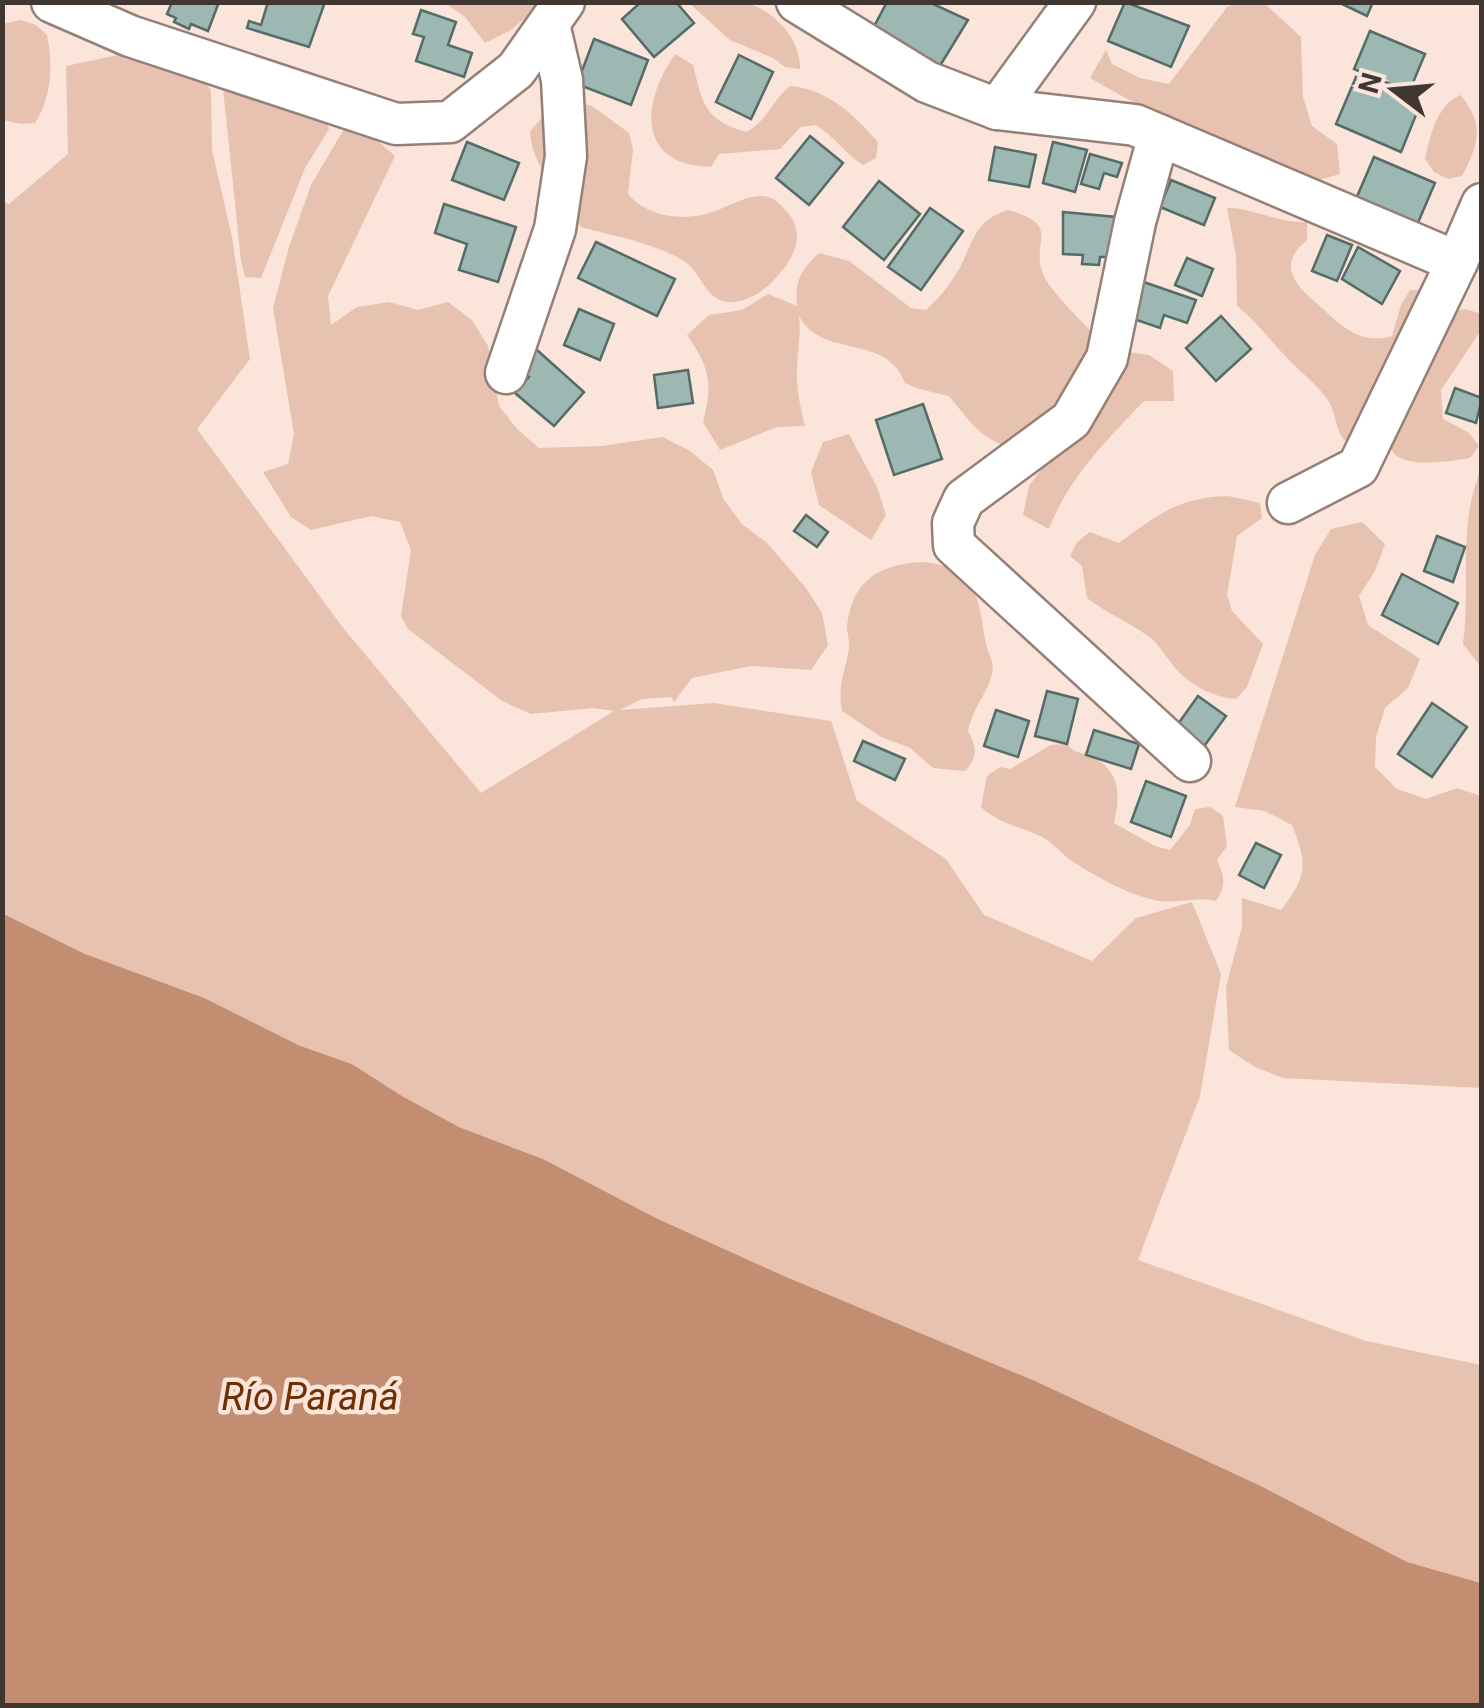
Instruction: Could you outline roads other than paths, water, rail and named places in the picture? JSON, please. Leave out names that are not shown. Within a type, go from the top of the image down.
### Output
[{"type":"street","points":[[52,2],[130,36],[396,124],[450,122],[516,70],[556,13]]},
{"type":"street","points":[[797,2],[927,82],[997,109],[1134,125],[1457,262]]},
{"type":"street","points":[[997,109],[1075,2]]},
{"type":"street","points":[[506,373],[555,230],[566,156],[556,13]]},
{"type":"street","points":[[1159,135],[1135,222],[1106,358],[1071,420],[964,500],[953,523],[954,545],[1190,761]]},
{"type":"street","points":[[1288,503],[1358,467],[1482,204]]},
{"type":"water","name":"Río Paraná","points":[[2,913],[85,954],[204,998],[298,1045],[352,1064],[459,1127],[543,1159],[658,1219],[784,1276],[1035,1381],[1263,1487],[1407,1562],[1481,1583],[1481,1705],[3,1705]]}]
